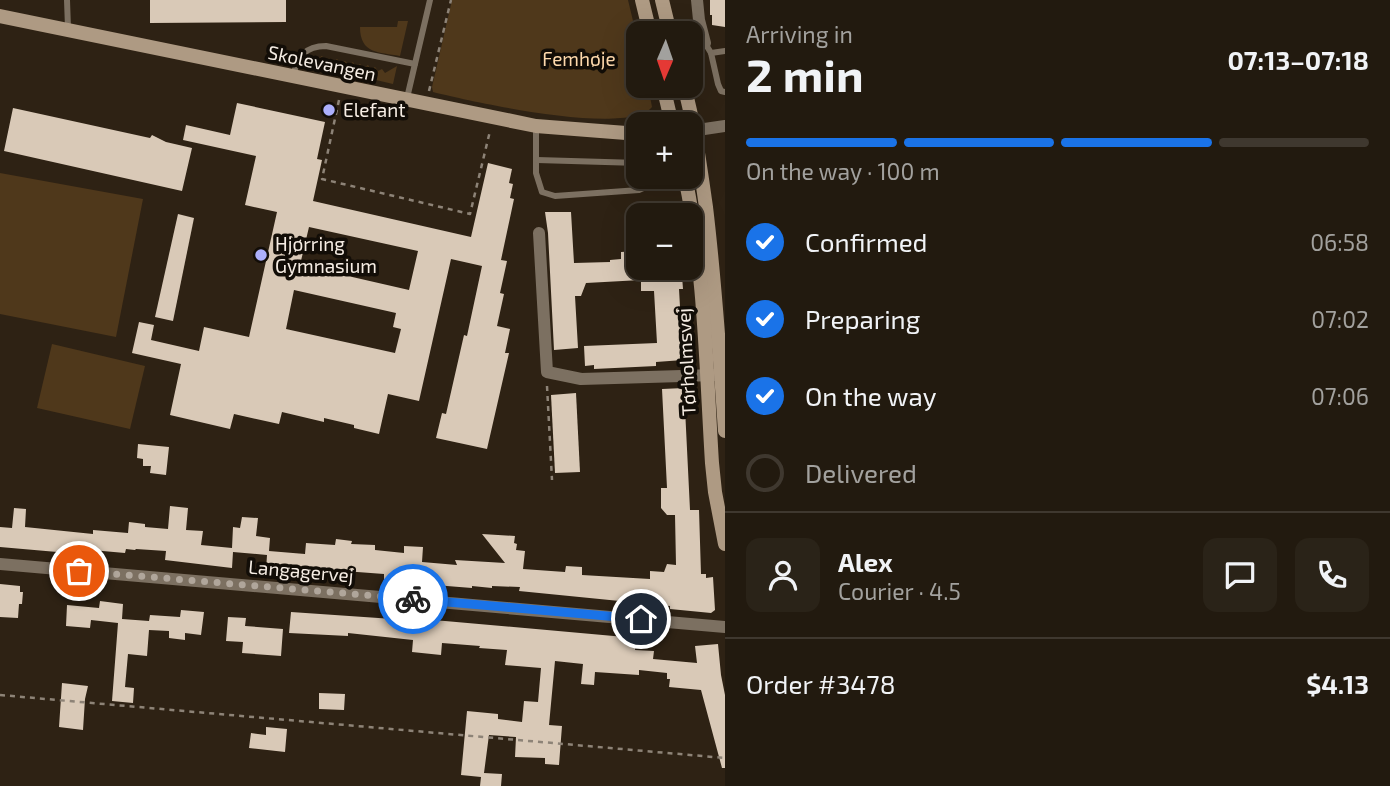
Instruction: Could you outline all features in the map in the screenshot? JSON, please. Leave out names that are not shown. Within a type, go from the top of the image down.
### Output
[{"type":"street","points":[[642,0],[647,21]]},
{"type":"street","points":[[662,0],[667,21]]},
{"type":"street","points":[[697,0],[699,20],[708,48]]},
{"type":"street","name":"Skolevangen","points":[[0,16],[493,118],[536,126],[626,133]]},
{"type":"street","points":[[703,129],[725,126]]},
{"type":"street","name":"Tørholmsvej","points":[[687,189],[696,240],[715,492],[725,544]]},
{"type":"street","name":"Tørholmsvej","points":[[702,189],[715,281],[725,428]]},
{"type":"street","points":[[539,233],[547,372],[581,379],[723,375]]},
{"type":"street","points":[[709,428],[725,428]]},
{"type":"street","name":"Langagervej","points":[[0,564],[725,627]]},
{"type":"lane","points":[[67,0],[68,30]]},
{"type":"lane","points":[[407,100],[430,0]]},
{"type":"lane","points":[[293,77],[301,55],[318,46],[415,64]]},
{"type":"lane","points":[[725,51],[708,48],[718,84],[721,91],[725,92]]},
{"type":"lane","points":[[536,126],[536,173],[542,192],[555,196],[641,189]]},
{"type":"lane","points":[[537,160],[626,163]]},
{"type":"path","points":[[426,104],[451,0]]},
{"type":"path","points":[[342,87],[322,179],[470,214],[493,118]]},
{"type":"path","points":[[547,372],[552,480]]},
{"type":"path","points":[[0,695],[725,758]]},
{"type":"green space","name":"Femhøje","points":[[452,0],[628,0],[633,21],[626,21],[626,98],[650,98],[652,107],[643,112],[626,112],[626,117],[613,119],[582,118],[512,109],[433,92]]},
{"type":"green space","points":[[398,21],[408,21],[400,56],[372,50],[363,42],[360,27],[397,27]]},
{"type":"green space","points":[[314,55],[317,59],[322,56],[325,60],[329,58],[333,62],[337,59],[349,65],[353,62],[356,67],[360,64],[364,68],[368,65],[371,70],[375,67],[385,73],[397,66],[393,84],[376,80],[372,73],[313,61],[303,65],[303,61]]},
{"type":"green space","points":[[0,173],[143,199],[116,337],[0,314]]},
{"type":"green space","points":[[52,344],[145,366],[130,429],[37,408]]},
{"type":"building","points":[[150,0],[286,0],[286,22],[150,23]]},
{"type":"building","points":[[710,0],[725,0],[725,27],[712,25]]},
{"type":"building","points":[[237,103],[325,122],[317,159],[322,160],[313,201],[471,237],[488,163],[512,169],[510,198],[514,199],[501,260],[507,261],[497,326],[510,329],[505,353],[509,353],[487,449],[436,438],[442,413],[446,414],[464,335],[467,336],[482,266],[451,259],[419,401],[388,394],[379,434],[324,418],[324,422],[282,412],[279,424],[234,414],[230,429],[170,415],[181,364],[132,353],[139,322],[154,325],[151,340],[199,351],[204,327],[249,337],[277,212],[245,205],[256,156],[183,140],[186,125],[230,135]],"holes":[[[309,227],[418,251],[409,290],[300,265]],[[294,290],[396,313],[393,327],[401,329],[395,353],[286,329]]]},
{"type":"building","points":[[13,108],[150,138],[152,135],[166,142],[192,148],[182,191],[4,151]]},
{"type":"building","points":[[545,212],[571,212],[574,263],[610,262],[621,259],[621,252],[626,252],[626,280],[641,280],[586,283],[581,296],[575,296],[578,348],[554,350]]},
{"type":"building","points":[[178,214],[194,218],[173,321],[155,317]]},
{"type":"building","points":[[641,280],[682,280],[683,289],[679,289],[683,360],[656,362],[656,366],[594,369],[594,365],[585,366],[584,346],[657,343],[654,291],[641,291]]},
{"type":"building","points":[[684,388],[690,510],[699,510],[701,574],[706,574],[706,578],[713,577],[715,610],[711,613],[670,609],[670,606],[519,591],[520,587],[472,588],[384,581],[384,574],[344,571],[343,577],[320,573],[266,571],[267,555],[233,552],[232,568],[165,560],[166,551],[126,549],[125,553],[80,549],[80,554],[0,547],[0,527],[12,528],[14,508],[26,509],[25,527],[93,534],[93,530],[128,533],[129,522],[168,529],[170,506],[188,508],[186,530],[203,531],[201,545],[232,548],[233,527],[240,528],[242,517],[258,518],[256,536],[270,538],[269,551],[305,554],[306,543],[335,545],[336,539],[352,541],[351,544],[375,545],[375,550],[404,553],[404,546],[423,547],[422,562],[457,565],[455,560],[505,563],[482,534],[515,536],[516,550],[525,551],[523,569],[565,572],[566,566],[582,567],[582,575],[650,579],[650,571],[664,572],[667,564],[676,565],[675,515],[667,515],[661,508],[661,488],[667,488],[662,389]]},
{"type":"building","points":[[576,393],[580,472],[555,473],[551,395]]},
{"type":"building","points":[[138,444],[169,447],[166,475],[150,473],[151,466],[143,466],[143,459],[137,458]]},
{"type":"building","points":[[0,584],[20,586],[20,592],[23,592],[18,618],[0,617]]},
{"type":"building","points":[[100,601],[123,604],[122,619],[149,621],[150,615],[180,617],[181,610],[204,612],[201,635],[185,633],[185,640],[169,638],[169,631],[149,630],[147,656],[128,654],[125,687],[134,688],[133,703],[112,701],[118,623],[91,620],[90,628],[66,626],[67,605],[99,608]]},
{"type":"building","points":[[291,612],[393,619],[397,614],[401,619],[418,621],[636,638],[635,650],[654,651],[653,659],[697,663],[695,646],[718,644],[725,695],[725,768],[722,768],[701,690],[669,687],[670,679],[667,679],[667,673],[639,670],[639,675],[595,672],[594,685],[581,684],[583,664],[555,661],[549,725],[562,726],[559,765],[545,764],[545,758],[515,757],[516,737],[489,735],[484,773],[502,774],[501,786],[480,786],[481,777],[461,775],[467,711],[498,714],[498,719],[522,722],[524,701],[538,702],[541,668],[505,665],[507,650],[479,648],[480,646],[442,643],[441,655],[412,652],[413,640],[348,633],[348,636],[289,633]]},
{"type":"building","points":[[228,617],[246,618],[245,626],[283,629],[281,656],[242,653],[243,642],[226,641]]},
{"type":"building","points":[[62,683],[88,686],[83,730],[59,727]]},
{"type":"building","points":[[319,693],[345,694],[344,710],[319,709]]},
{"type":"building","points":[[266,727],[287,729],[285,752],[249,748],[251,733],[266,735]]},
{"type":"way so far","points":[[79,571],[413,599]]},
{"type":"place","name":"Elefant","points":[[329,110]]},
{"type":"place","name":"Hjørring Gymnasium","points":[[261,255]]},
{"type":"route","points":[[413,599],[641,619]]}]
